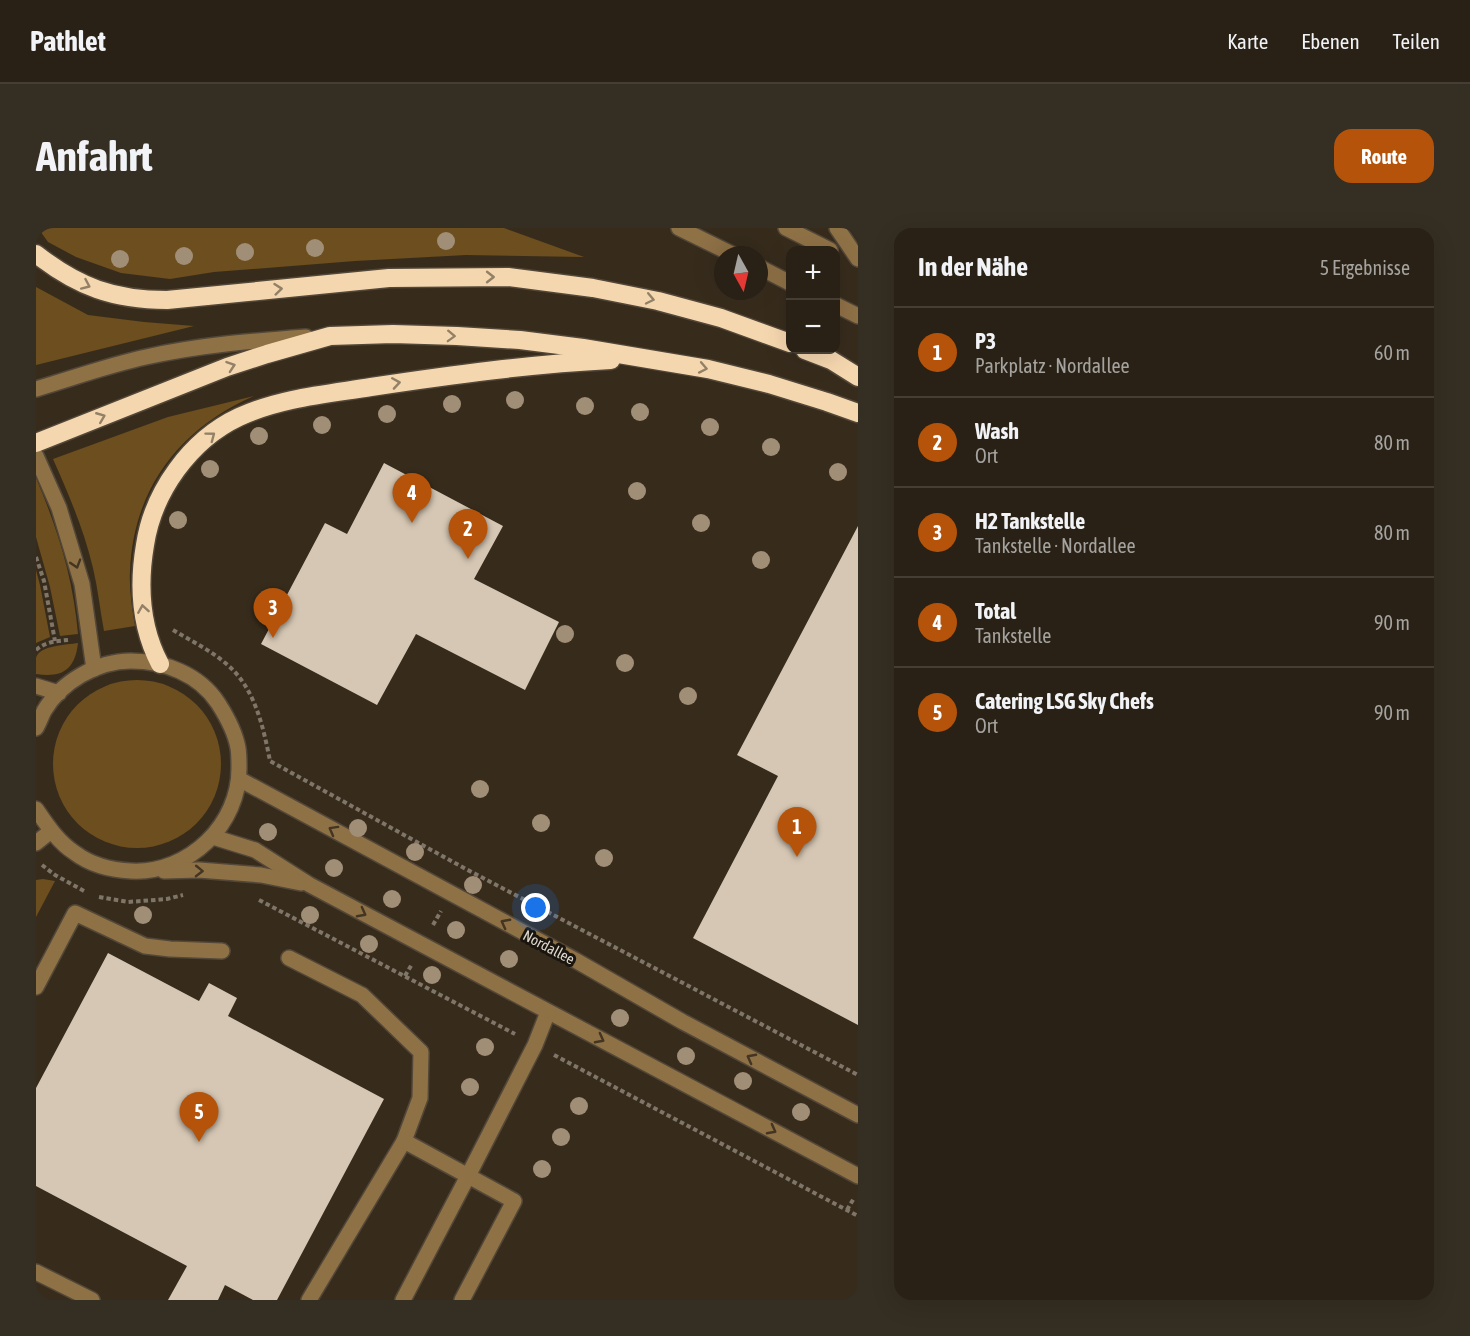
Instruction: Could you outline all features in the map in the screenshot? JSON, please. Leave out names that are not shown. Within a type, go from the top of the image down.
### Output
[{"type":"highway","points":[[36,254],[59,271],[84,285],[124,297],[153,300],[389,278],[508,277],[551,281],[658,301],[721,318],[786,342]]},
{"type":"highway","points":[[36,443],[227,367],[330,336],[393,334],[457,336],[520,340],[583,348],[708,369],[769,384],[858,413]]},
{"type":"highway","points":[[815,354],[831,360],[858,377]]},
{"type":"highway","points":[[160,664],[146,629],[141,599],[140,583],[148,530],[168,482],[183,461],[215,432],[237,418],[289,400],[425,378],[564,362],[646,358]]},
{"type":"street","points":[[680,228],[716,246]]},
{"type":"street","points":[[786,228],[823,246]]},
{"type":"street","points":[[837,228],[858,259]]},
{"type":"street","points":[[840,255],[858,264]]},
{"type":"street","points":[[768,272],[786,281]]},
{"type":"street","points":[[840,307],[858,316]]},
{"type":"street","points":[[36,389],[149,356],[234,343],[330,336]]},
{"type":"street","points":[[36,456],[59,508],[82,584],[94,669]]},
{"type":"street","points":[[36,728],[44,710],[58,693],[75,679],[111,663],[144,661],[160,664],[180,671],[197,681],[212,695],[229,720],[238,749],[239,779],[234,800],[225,820],[213,837],[197,851],[180,861],[140,872]]},
{"type":"street","points":[[36,686],[58,693]]},
{"type":"street","name":"Nordallee","points":[[239,779],[858,1115]]},
{"type":"street","points":[[42,816],[63,844],[96,865],[140,872],[199,870],[261,875],[310,885]]},
{"type":"street","points":[[36,843],[42,816]]},
{"type":"street","points":[[213,837],[255,850],[310,885],[858,1176]]},
{"type":"street","points":[[36,987],[75,912],[145,946],[222,951]]},
{"type":"street","points":[[289,958],[362,995],[421,1052],[420,1098],[404,1141],[309,1300]]},
{"type":"street","points":[[403,1300],[535,1045],[548,1012]]},
{"type":"street","points":[[404,1141],[514,1202],[462,1300]]},
{"type":"street","points":[[36,1272],[92,1300]]},
{"type":"path","points":[[36,557],[44,581],[56,641]]},
{"type":"path","points":[[146,629],[167,626],[226,663],[249,690],[264,729],[270,760],[464,868],[858,1075]]},
{"type":"path","points":[[36,650],[42,645],[56,641],[91,637]]},
{"type":"path","points":[[36,860],[55,875],[92,896],[128,903],[167,899],[186,894]]},
{"type":"path","points":[[405,976],[464,868]]},
{"type":"path","points":[[255,898],[858,1216]]},
{"type":"shaded area","points":[[38,228],[504,228],[584,257],[466,255],[214,272],[170,279],[121,273],[76,257],[48,242]]},
{"type":"shaded area","points":[[36,287],[88,315],[194,326],[36,365]]},
{"type":"shaded area","points":[[254,396],[204,425],[165,465],[151,488],[140,514],[133,541],[130,585],[135,626],[104,631],[85,540],[53,459],[168,417]]},
{"type":"shaded area","points":[[36,478],[63,554],[76,613],[78,634],[60,636],[50,587],[36,537]]},
{"type":"shaded area","points":[[36,570],[50,637],[36,643]]},
{"type":"shaded area","points":[[78,643],[74,660],[66,670],[53,675],[36,674],[36,658],[42,650]]},
{"type":"shaded area","points":[[137,680],[153,681],[169,686],[197,704],[215,732],[220,748],[220,780],[215,796],[197,824],[169,842],[153,847],[137,848],[121,847],[105,842],[77,824],[59,796],[54,780],[53,764],[54,748],[59,732],[77,704],[105,686],[121,681]]},
{"type":"shaded area","points":[[36,880],[55,881],[36,917]]},
{"type":"building","points":[[384,463],[503,526],[474,579],[559,622],[525,690],[416,634],[377,705],[261,644],[325,523],[347,534]]},
{"type":"building","points":[[858,526],[858,1025],[693,938],[778,776],[737,755]]},
{"type":"building","points":[[108,953],[199,1001],[209,983],[237,998],[228,1016],[384,1099],[277,1300],[253,1300],[225,1285],[218,1300],[168,1300],[187,1266],[36,1186],[36,1088]]},
{"type":"place","name":"Total","points":[[412,523]]},
{"type":"place","name":"Wash","points":[[468,559]]},
{"type":"place","name":"H2 Tankstelle","points":[[273,638]]},
{"type":"place","name":"P3","points":[[797,857]]},
{"type":"place","name":"Catering LSG Sky Chefs","points":[[199,1142]]}]
